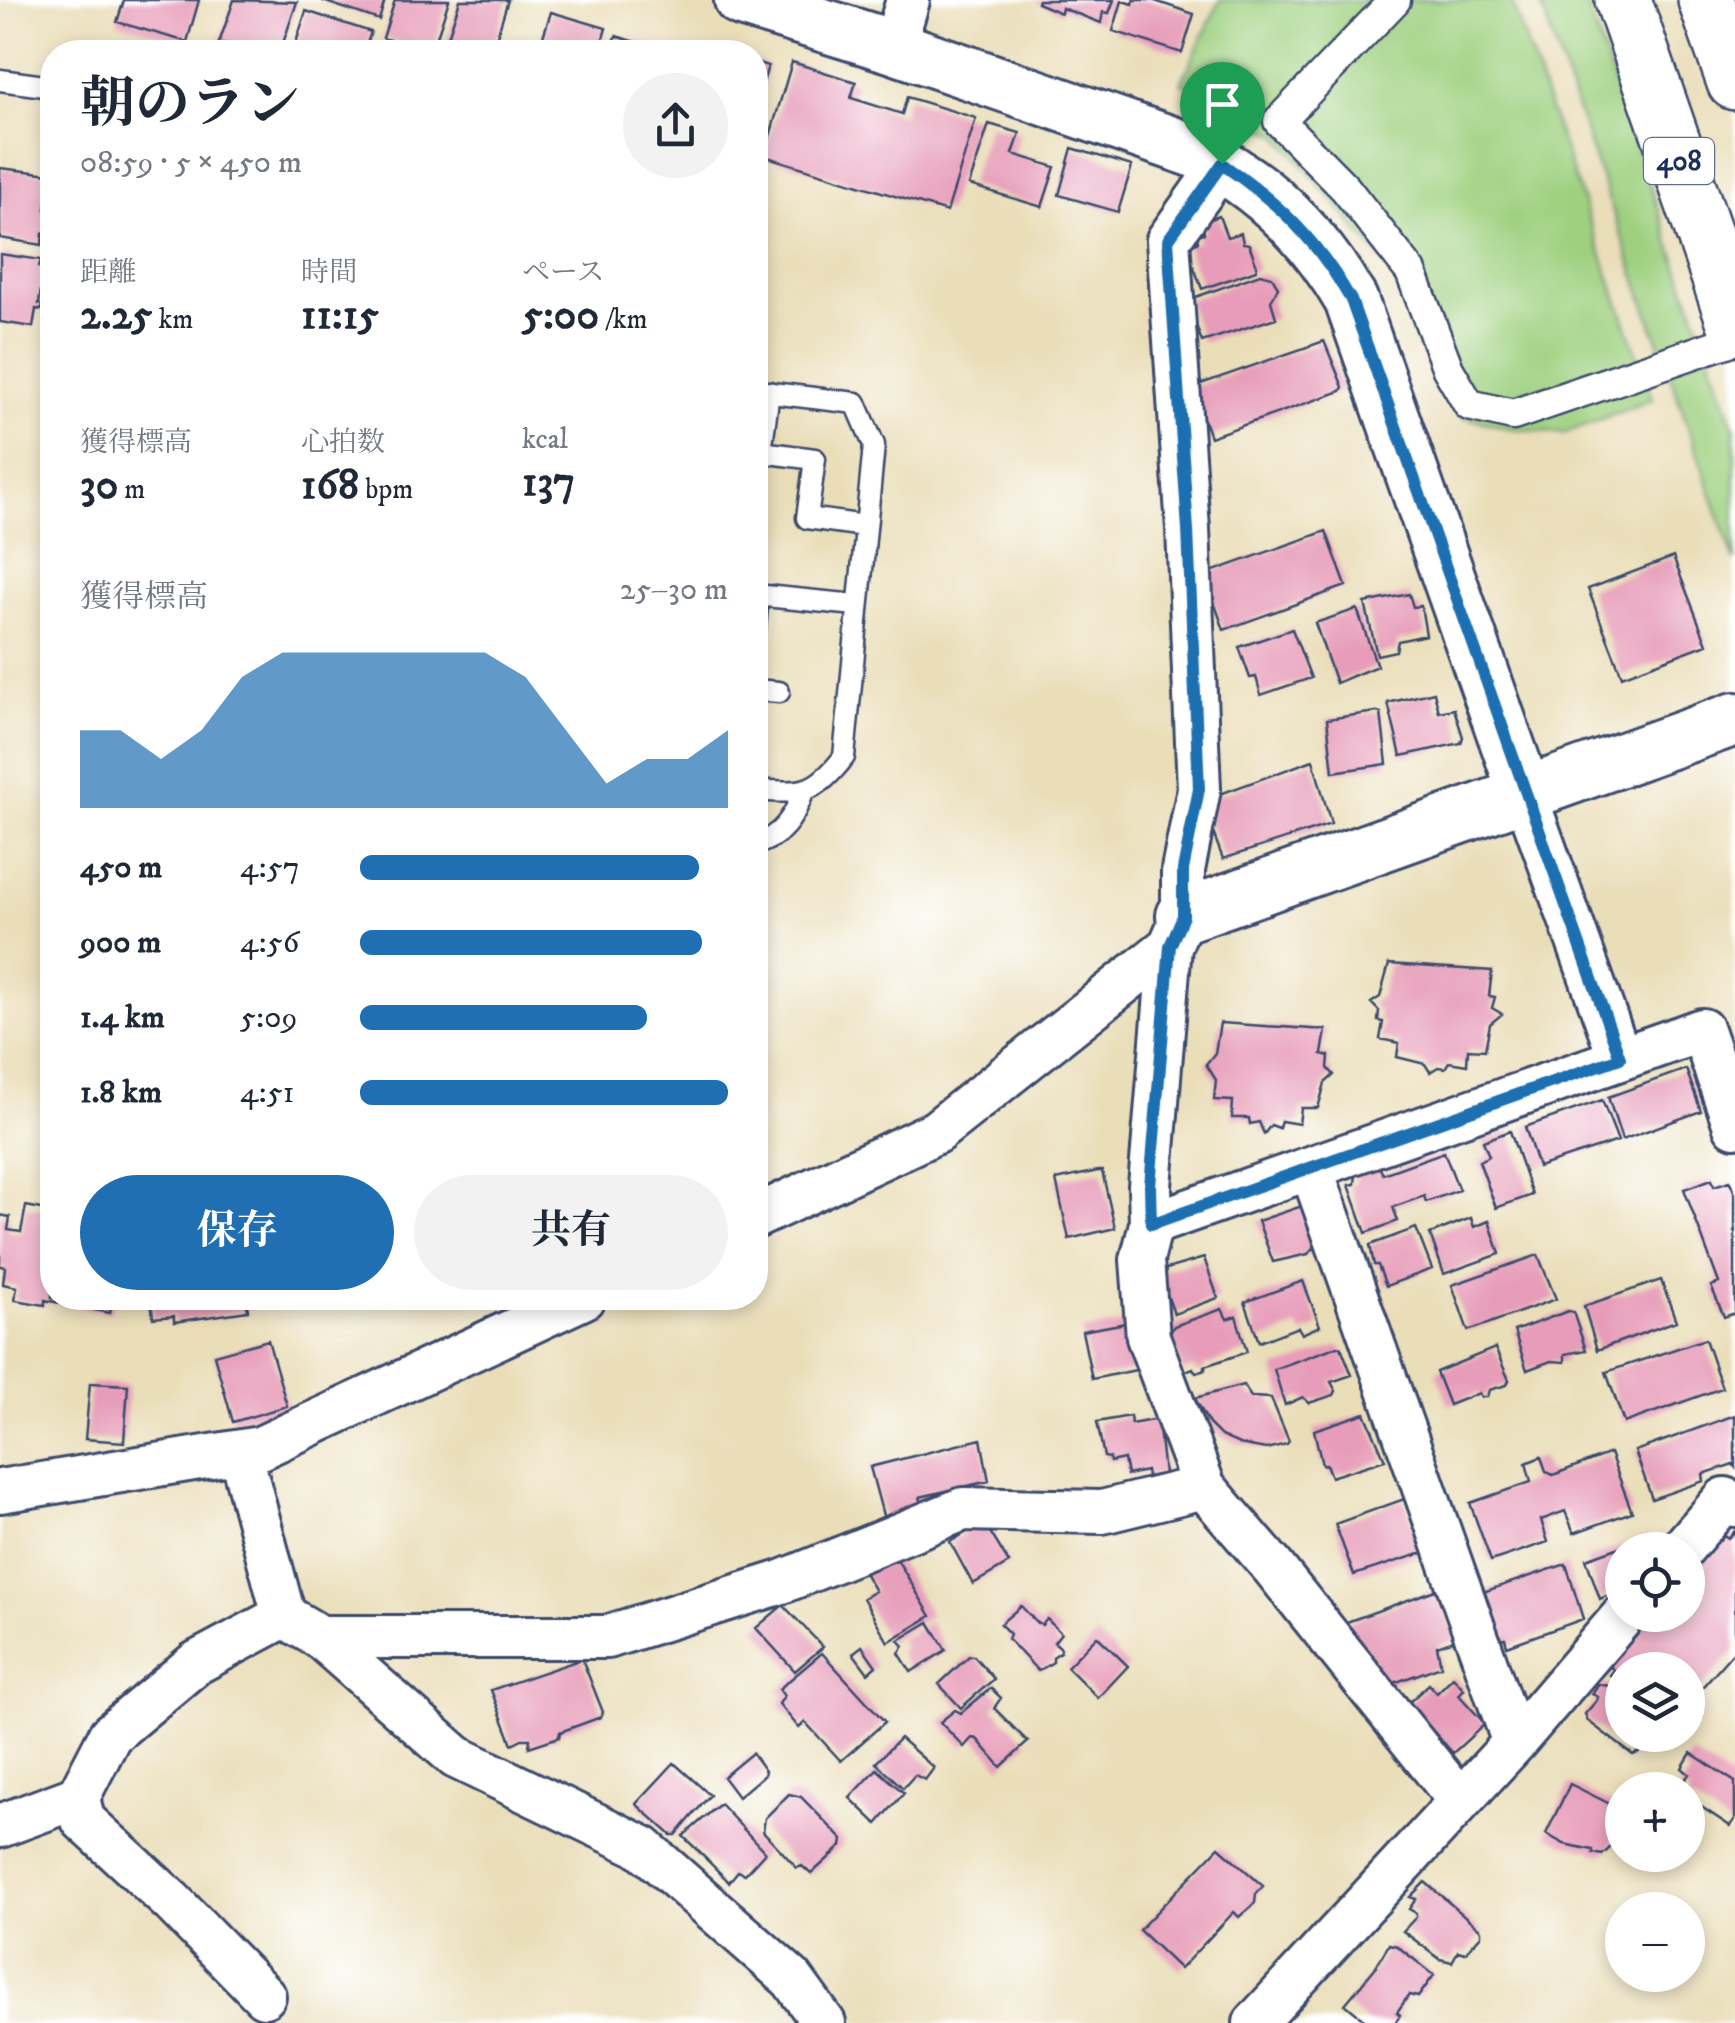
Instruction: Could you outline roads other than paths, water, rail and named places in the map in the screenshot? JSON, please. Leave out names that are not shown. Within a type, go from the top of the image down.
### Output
[{"type":"highway","name":"408","points":[[1623,0],[1735,322]]},
{"type":"highway","points":[[1706,0],[1735,82]]},
{"type":"street","points":[[741,0],[901,23],[1222,164],[1263,192],[1310,237],[1351,300],[1620,1058]]},
{"type":"street","points":[[1395,0],[1279,120],[1345,188],[1411,272],[1448,369],[1470,405],[1513,416],[1735,339]]},
{"type":"street","points":[[1222,164],[1168,240],[1188,530],[1199,789],[1183,870],[1150,1186],[1151,1224],[1142,1260],[1148,1337],[1204,1486],[1460,1800]]},
{"type":"street","points":[[768,1211],[936,1132],[1176,931],[1525,794],[1735,718]]},
{"type":"street","points":[[1151,1224],[1702,1030],[1735,1126]]},
{"type":"street","points":[[1312,1168],[1514,1743]]},
{"type":"street","points":[[0,1491],[260,1448],[557,1310]]},
{"type":"street","points":[[240,1452],[302,1626],[456,1756],[642,1847],[792,1979],[824,2023]]},
{"type":"street","points":[[264,1996],[172,1902],[83,1820],[78,1797],[110,1735],[196,1663],[302,1626],[607,1637],[782,1582],[963,1509],[1102,1512],[1204,1486]]},
{"type":"street","points":[[1697,1532],[1725,1499],[1735,1505]]},
{"type":"street","points":[[1255,2023],[1514,1743],[1609,1632]]},
{"type":"street","points":[[0,1826],[78,1797]]},
{"type":"lane","points":[[0,80],[40,85]]},
{"type":"lane","points":[[768,392],[856,403],[874,445],[844,757],[825,782],[803,793],[768,791]]},
{"type":"lane","points":[[768,453],[815,459],[808,518],[865,526]]},
{"type":"lane","points":[[768,596],[856,605]]},
{"type":"lane","points":[[768,691],[779,692]]},
{"type":"lane","points":[[768,840],[786,828],[803,793]]}]
